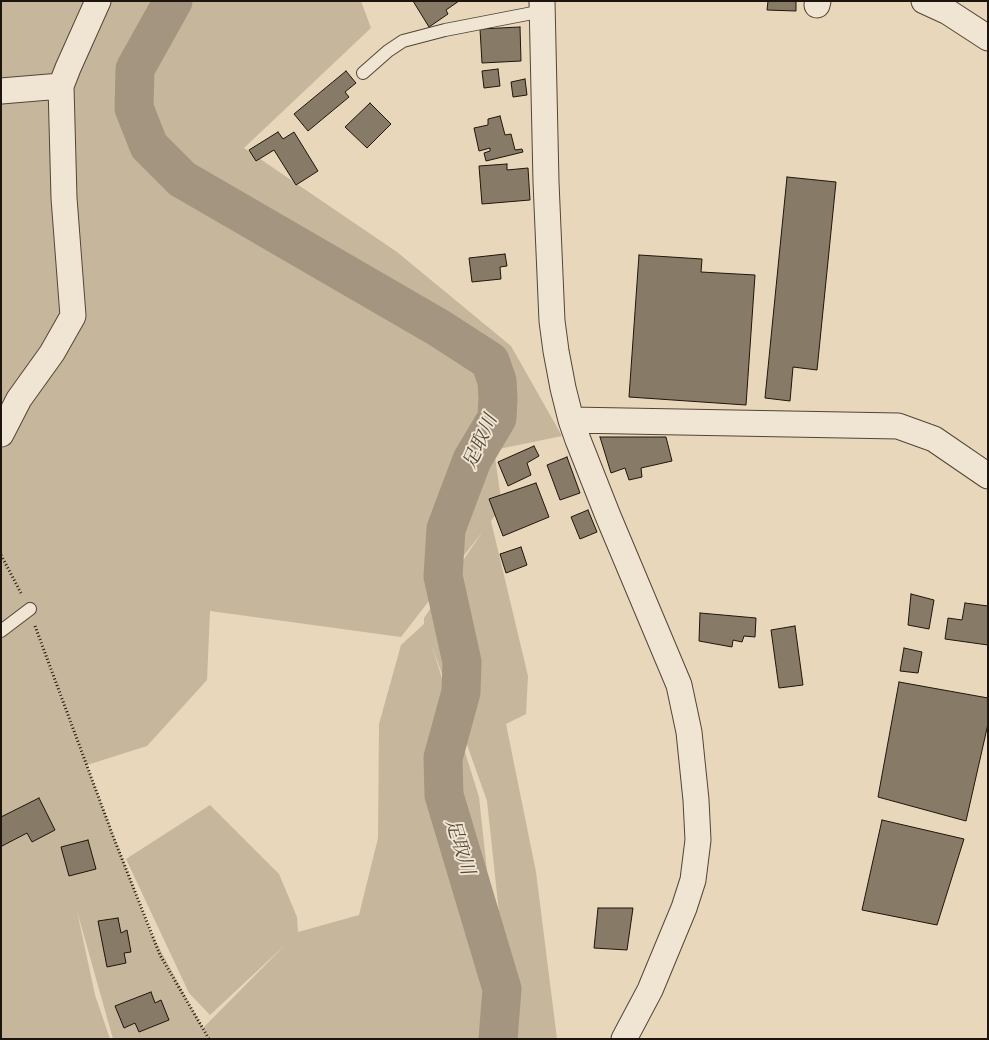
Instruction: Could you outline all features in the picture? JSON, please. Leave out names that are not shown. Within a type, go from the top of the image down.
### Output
[{"type":"street","points":[[1,434],[19,399],[52,353],[73,316],[64,198],[61,86],[98,1]]},
{"type":"street","points":[[924,1],[948,12],[988,38]]},
{"type":"street","points":[[542,6],[546,182],[552,321],[563,388],[571,420],[608,516],[679,685],[689,732],[696,800],[698,840],[693,880],[684,908],[650,990],[624,1039]]},
{"type":"street","points":[[1,91],[61,86]]},
{"type":"street","points":[[571,420],[898,426],[934,439],[988,476]]},
{"type":"lane","points":[[363,73],[388,51],[403,41],[542,6]]},
{"type":"lane","points":[[1,631],[30,609]]},
{"type":"path","points":[[1,556],[30,609],[113,836],[160,955],[209,1039]]},
{"type":"shaded area","points":[[1,1],[361,1],[371,28],[244,148],[397,252],[511,346],[562,436],[494,450],[502,506],[491,521],[528,676],[526,714],[506,724],[536,872],[557,1039],[500,1039],[506,978],[487,801],[432,646],[479,797],[499,982],[493,1039],[113,1039],[77,911],[95,995],[110,1039],[1,1039]],"holes":[[[483,531],[424,618],[424,624],[401,645],[379,724],[378,838],[359,915],[298,932],[297,917],[279,874],[210,805],[126,859],[189,993],[210,1015],[285,945],[203,1028],[151,933],[87,765],[147,746],[207,680],[210,611],[401,637]]]},
{"type":"building","points":[[413,1],[459,1],[446,10],[448,14],[429,27]]},
{"type":"building","points":[[768,1],[796,1],[796,11],[767,10]]},
{"type":"building","points":[[520,27],[521,61],[482,63],[480,29]]},
{"type":"building","points":[[498,69],[500,86],[484,88],[482,71]]},
{"type":"building","points":[[346,71],[356,83],[345,92],[349,97],[308,131],[294,114]]},
{"type":"building","points":[[525,79],[527,95],[513,97],[511,82]]},
{"type":"building","points":[[370,103],[391,124],[367,148],[345,127]]},
{"type":"building","points":[[500,116],[505,135],[511,134],[515,150],[522,149],[523,152],[486,161],[484,153],[490,151],[490,148],[479,151],[474,128],[488,125],[488,119]]},
{"type":"building","points":[[278,132],[283,139],[294,132],[318,171],[296,185],[274,150],[256,161],[249,150]]},
{"type":"building","points":[[507,164],[507,170],[528,168],[530,200],[482,204],[479,166]]},
{"type":"building","points":[[787,177],[836,182],[817,370],[793,367],[790,401],[765,398]]},
{"type":"building","points":[[505,254],[507,266],[500,267],[501,279],[472,282],[469,258]]},
{"type":"building","points":[[639,255],[702,259],[701,272],[755,275],[746,405],[629,397]]},
{"type":"building","points":[[600,437],[666,437],[672,461],[641,468],[642,477],[629,480],[625,468],[611,473]]},
{"type":"building","points":[[534,446],[539,456],[527,463],[531,475],[508,486],[498,462]]},
{"type":"building","points":[[567,457],[580,493],[560,500],[547,465]]},
{"type":"building","points":[[536,483],[549,517],[503,536],[489,499]]},
{"type":"building","points":[[588,510],[597,532],[580,539],[571,517]]},
{"type":"building","points":[[521,547],[527,565],[506,573],[500,554]]},
{"type":"building","points":[[911,594],[934,600],[929,629],[908,625]]},
{"type":"building","points":[[965,603],[988,606],[988,645],[945,639],[948,618],[962,620]]},
{"type":"building","points":[[700,613],[756,618],[755,637],[744,636],[742,642],[733,640],[732,647],[699,641]]},
{"type":"building","points":[[795,626],[803,685],[779,688],[771,630]]},
{"type":"building","points":[[904,648],[922,652],[918,673],[900,671]]},
{"type":"building","points":[[899,682],[988,698],[988,724],[966,821],[878,797]]},
{"type":"building","points":[[39,798],[55,830],[32,842],[27,833],[2,846],[1,817]]},
{"type":"building","points":[[882,820],[964,839],[937,925],[862,910]]},
{"type":"building","points":[[88,840],[96,869],[69,876],[61,847]]},
{"type":"building","points":[[598,908],[633,908],[627,950],[594,948]]},
{"type":"building","points":[[118,918],[121,933],[127,930],[131,952],[124,953],[126,963],[107,967],[98,921]]},
{"type":"building","points":[[151,992],[155,1003],[161,1000],[169,1020],[139,1032],[135,1023],[124,1028],[115,1006]]},
{"type":"waterway","name":"足取川","points":[[173,1],[135,69],[134,108],[149,146],[182,179],[439,328],[490,361],[497,381],[497,418],[472,460],[446,529],[443,576],[462,662],[461,692],[443,758],[444,795],[502,989],[498,1039]]}]
